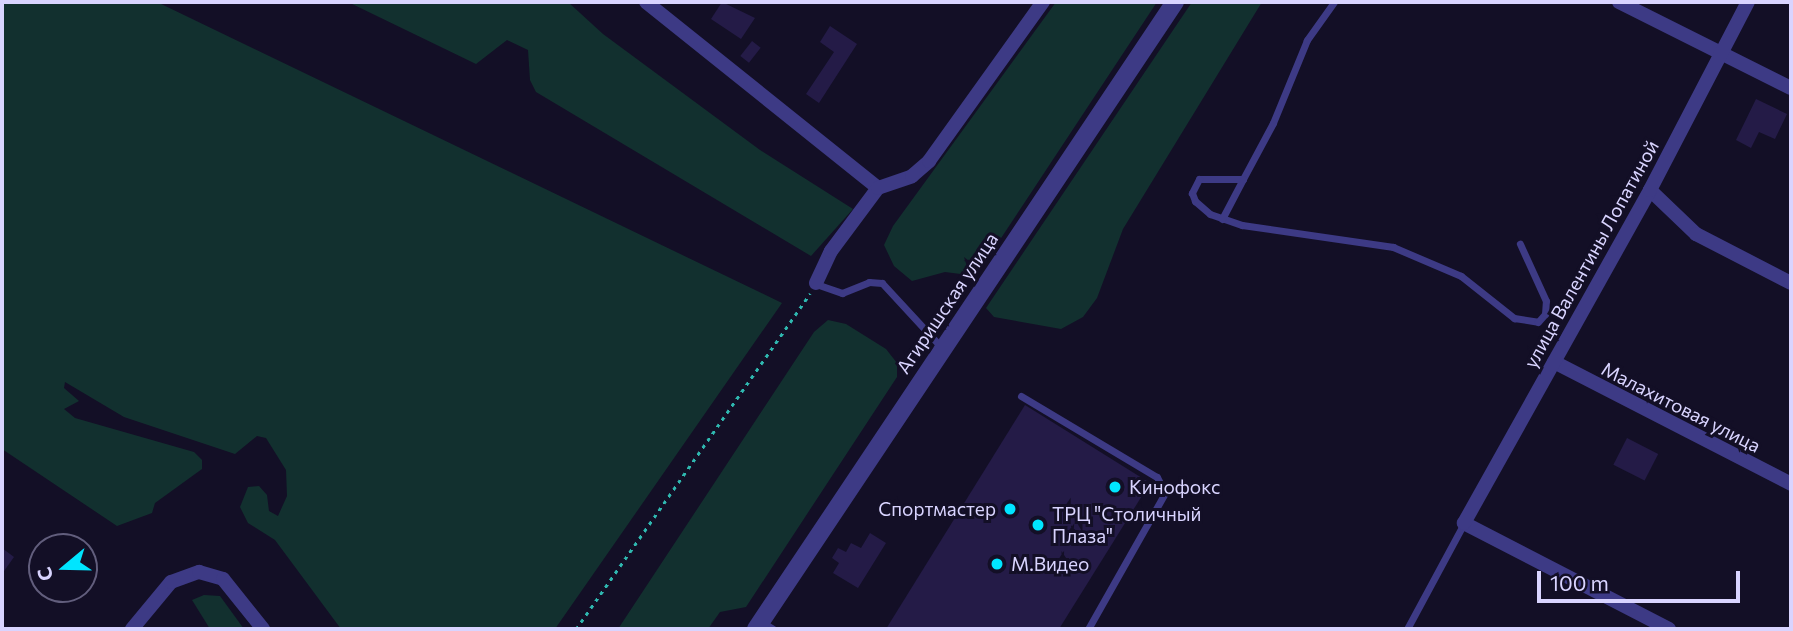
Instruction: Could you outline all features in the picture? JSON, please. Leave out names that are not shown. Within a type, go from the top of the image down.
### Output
[{"type":"street","points":[[646,2],[878,188]]},
{"type":"street","name":"Агиришская улица","points":[[763,627],[942,349],[1175,2]]},
{"type":"street","points":[[1619,2],[1791,88]]},
{"type":"street","name":"улица Валентины Лопатиной","points":[[1464,523],[1650,190],[1748,2]]},
{"type":"street","points":[[816,284],[831,251],[878,188],[912,176],[929,161],[1035,4]]},
{"type":"street","points":[[1650,190],[1696,234],[1791,283]]},
{"type":"street","name":"Малахитовая улица","points":[[1554,362],[1791,484]]},
{"type":"street","points":[[1464,523],[1669,629]]},
{"type":"street","points":[[132,629],[171,582],[199,572],[223,579],[263,629]]},
{"type":"lane","points":[[1222,219],[1273,123],[1307,40],[1334,2]]},
{"type":"lane","points":[[1243,179],[1205,176],[1196,184],[1195,201],[1222,219],[1393,247],[1461,276],[1514,318],[1538,322],[1545,314],[1546,301],[1520,244]]},
{"type":"lane","points":[[816,284],[842,293],[875,281],[882,283],[942,349]]},
{"type":"lane","points":[[1021,396],[1157,477],[1165,493],[1088,629]]},
{"type":"lane","points":[[1406,629],[1464,523]]},
{"type":"path","points":[[576,629],[729,406],[767,361],[816,284]]},
{"type":"green space","points":[[2,2],[157,2],[782,303],[555,629],[341,629],[275,540],[248,523],[240,507],[248,487],[259,486],[267,495],[269,511],[278,516],[287,496],[286,470],[266,438],[257,436],[235,454],[124,417],[65,382],[64,388],[79,401],[64,409],[75,418],[194,452],[202,460],[202,469],[155,503],[152,513],[117,526],[2,449]]},
{"type":"green space","points":[[348,2],[568,2],[603,34],[760,150],[853,209],[811,256],[536,92],[530,80],[528,50],[507,40],[476,64]]},
{"type":"green space","points":[[1056,2],[1157,2],[976,276],[945,272],[912,281],[894,266],[884,245],[893,226]]},
{"type":"green space","points":[[1192,2],[1262,2],[1123,229],[1097,298],[1083,317],[1061,329],[994,317],[986,308]]},
{"type":"green space","points":[[828,320],[846,324],[886,349],[897,363],[897,377],[746,607],[720,612],[708,629],[618,629],[814,332]]},
{"type":"green space","points":[[204,595],[220,596],[244,629],[210,629],[192,600]]},
{"type":"building","points":[[722,2],[755,18],[741,39],[711,19]]},
{"type":"building","points":[[830,26],[857,44],[819,103],[806,94],[834,52],[820,42]]},
{"type":"building","points":[[752,41],[761,48],[749,63],[740,56]]},
{"type":"building","points":[[1756,99],[1787,114],[1775,139],[1759,132],[1751,148],[1736,140]]},
{"type":"building","name":"ТРЦ \"Столичный Плаза\"","points":[[1025,405],[1150,483],[1059,629],[886,629]]},
{"type":"building","points":[[1627,438],[1658,454],[1645,481],[1613,465]]},
{"type":"building","points":[[870,533],[886,543],[858,588],[833,573],[839,563],[832,558],[838,548],[846,552],[851,543],[861,548]]},
{"type":"building","points":[[2,548],[14,557],[2,574]]},
{"type":"place","name":"Кинофокс","points":[[1115,487]]},
{"type":"place","name":"Спортмастер","points":[[1010,509]]},
{"type":"place","name":"ТРЦ \"Столичный Плаза\"","points":[[1038,525]]},
{"type":"place","name":"М.Видео","points":[[997,564]]}]
